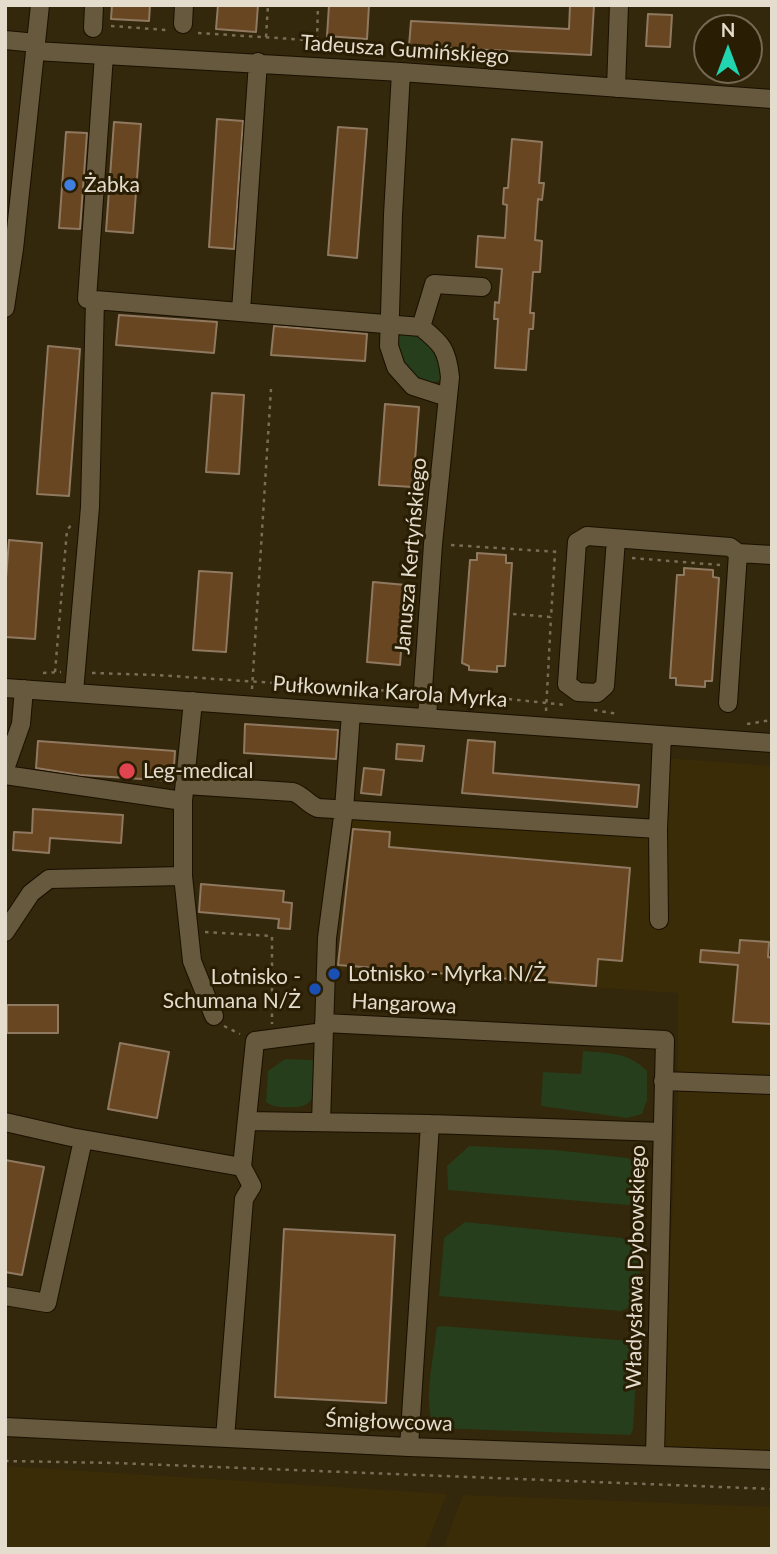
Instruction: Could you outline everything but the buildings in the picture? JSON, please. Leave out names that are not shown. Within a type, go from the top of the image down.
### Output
[{"type":"street","points":[[5,308],[40,5]]},
{"type":"street","points":[[93,27],[94,5]]},
{"type":"street","points":[[182,29],[184,5]]},
{"type":"street","points":[[616,88],[620,5]]},
{"type":"street","name":"Tadeusza Gumińskiego","points":[[5,40],[35,47],[104,55],[258,62],[772,99]]},
{"type":"street","points":[[104,55],[87,299],[421,327],[434,284],[482,287]]},
{"type":"street","points":[[242,311],[258,62]]},
{"type":"street","points":[[401,72],[389,346],[396,367],[413,386],[447,397]]},
{"type":"street","points":[[74,692],[90,507],[95,300]]},
{"type":"street","name":"Janusza Kertyńskiego","points":[[421,327],[439,341],[447,354],[450,377],[433,544],[423,689],[428,703],[427,717]]},
{"type":"street","points":[[616,539],[605,686],[597,693],[578,692],[567,684],[577,542],[587,536],[730,547],[737,559],[728,704]]},
{"type":"street","points":[[737,559],[772,555]]},
{"type":"street","name":"Pułkownika Karola Myrka","points":[[5,688],[772,743]]},
{"type":"street","points":[[5,769],[21,724],[24,689]]},
{"type":"street","points":[[193,701],[184,793],[183,876],[192,961],[214,1016]]},
{"type":"street","points":[[321,1122],[327,938],[344,808],[351,713]]},
{"type":"street","points":[[659,920],[658,829],[662,735]]},
{"type":"street","points":[[5,775],[184,793],[293,792],[309,805],[318,808],[658,829]]},
{"type":"street","points":[[5,932],[31,893],[49,879],[183,876]]},
{"type":"street","points":[[225,1438],[244,1199],[252,1186],[242,1167],[256,1041],[324,1028]]},
{"type":"street","name":"Hangarowa","points":[[324,1028],[665,1040],[663,1081]]},
{"type":"street","points":[[663,1081],[772,1085]]},
{"type":"street","name":"Władysława Dybowskiego","points":[[655,1455],[663,1081]]},
{"type":"street","points":[[247,1121],[662,1132]]},
{"type":"street","points":[[5,1122],[83,1140],[242,1167]]},
{"type":"street","points":[[409,1447],[430,1124]]},
{"type":"street","points":[[5,1296],[47,1303],[83,1140]]},
{"type":"street","name":"Śmigłowcowa","points":[[5,1427],[409,1447],[772,1460]]},
{"type":"path","points":[[266,38],[268,5]]},
{"type":"path","points":[[317,41],[318,5]]},
{"type":"path","points":[[93,27],[182,29],[266,38],[371,44]]},
{"type":"path","points":[[251,696],[271,389]]},
{"type":"path","points":[[433,544],[555,553],[577,549]]},
{"type":"path","points":[[546,718],[555,553]]},
{"type":"path","points":[[615,557],[737,559]]},
{"type":"path","points":[[513,614],[551,617]]},
{"type":"path","points":[[38,674],[117,673],[400,693],[423,689],[572,706]]},
{"type":"path","points":[[592,710],[628,716]]},
{"type":"path","points":[[738,726],[772,720]]},
{"type":"path","points":[[188,930],[272,936],[272,1017]]},
{"type":"path","points":[[214,1016],[227,1028],[256,1041]]},
{"type":"path","points":[[5,1461],[772,1489]]},
{"type":"shaded area","points":[[664,758],[772,766],[772,1451],[661,1448],[678,1090],[678,993],[334,970],[348,814],[662,834]]},
{"type":"shaded area","points":[[5,1466],[447,1494],[425,1549],[5,1549]]},
{"type":"shaded area","points":[[463,1495],[772,1507],[772,1549],[443,1549]]},
{"type":"green space","points":[[397,331],[421,335],[439,356],[442,380],[429,383],[408,371],[395,347]]},
{"type":"green space","points":[[583,1051],[625,1057],[647,1071],[647,1100],[642,1114],[627,1118],[541,1106],[543,1072],[581,1074]]},
{"type":"green space","points":[[285,1059],[314,1060],[313,1095],[306,1105],[281,1107],[266,1102],[268,1071]]},
{"type":"green space","points":[[469,1146],[555,1150],[628,1158],[634,1162],[640,1173],[640,1206],[448,1190],[447,1166]]},
{"type":"green space","points":[[465,1222],[622,1238],[641,1252],[638,1304],[621,1311],[439,1296],[444,1238]]},
{"type":"green space","points":[[437,1327],[631,1341],[637,1346],[633,1430],[630,1435],[434,1428],[429,1406],[430,1381]]},
{"type":"place","name":"Żabka","points":[[70,185]]},
{"type":"place","name":"Leg-medical","points":[[127,771]]},
{"type":"place","name":"Lotnisko - Myrka N/Ż","points":[[334,974]]},
{"type":"place","name":"Lotnisko - Schumana N/Ż","points":[[315,989]]}]
